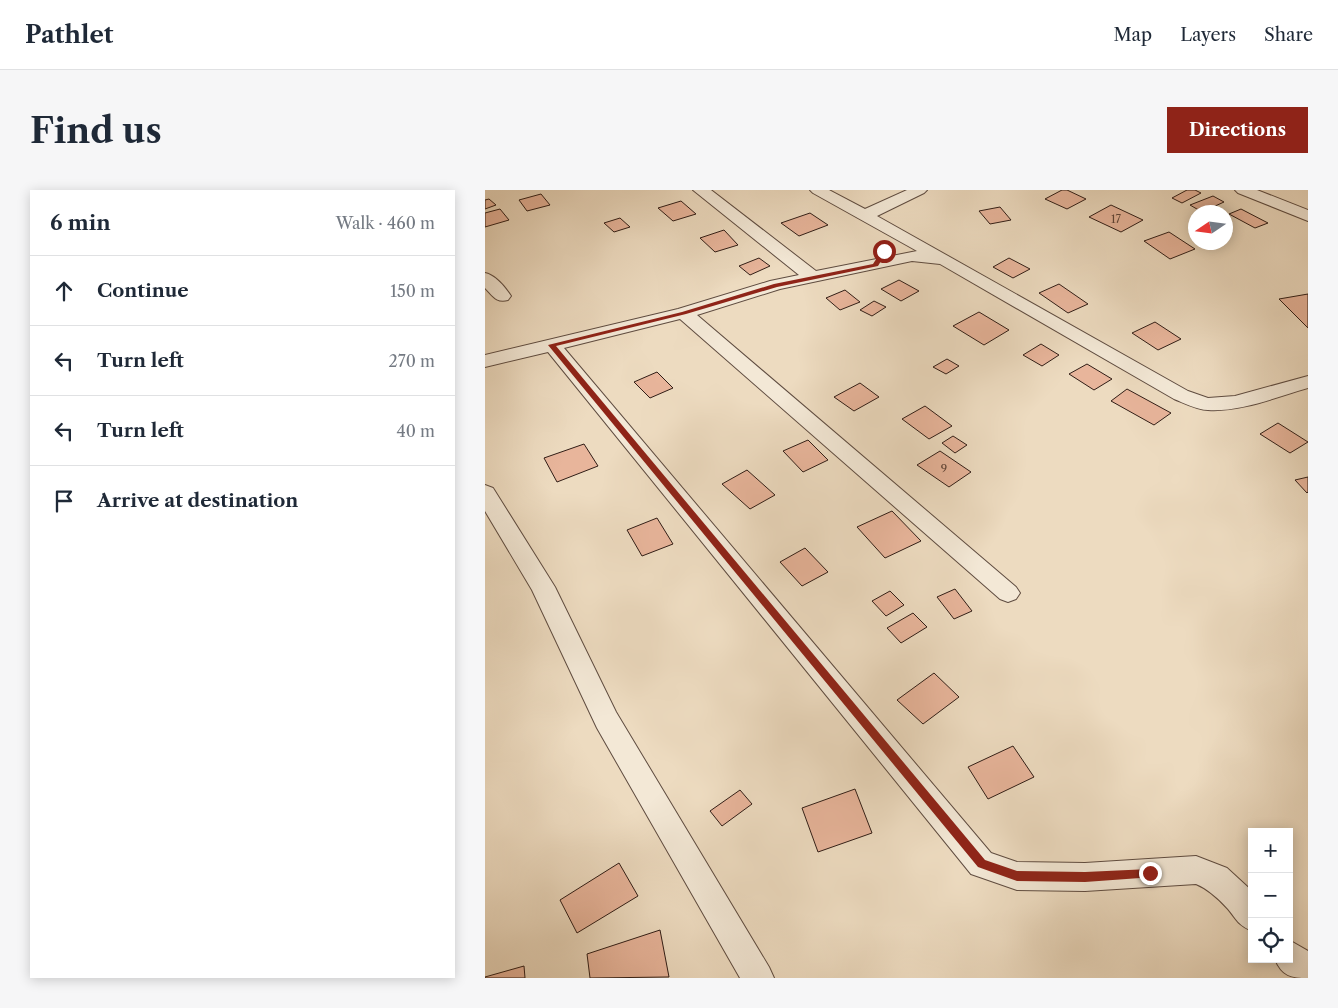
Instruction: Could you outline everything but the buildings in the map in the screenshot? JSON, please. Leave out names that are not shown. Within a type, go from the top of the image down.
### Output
[{"type":"street","points":[[701,190],[758,232],[814,278]]},
{"type":"street","points":[[818,190],[1181,395],[1207,404],[1235,402],[1308,382]]},
{"type":"street","points":[[864,216],[919,190]]},
{"type":"street","points":[[1243,190],[1308,216]]},
{"type":"street","points":[[875,265],[896,234]]},
{"type":"street","points":[[485,361],[684,313],[776,286],[911,256],[944,260]]},
{"type":"street","points":[[485,278],[502,296]]},
{"type":"street","points":[[684,313],[1008,593]]},
{"type":"street","points":[[552,345],[981,864],[1017,876],[1085,877],[1196,870],[1216,878],[1239,899],[1248,911]]},
{"type":"street","points":[[485,493],[543,587],[606,720],[758,978]]},
{"type":"street","points":[[1293,959],[1308,971]]},
{"type":"route","points":[[884,251],[875,265],[776,286],[684,313],[552,345],[981,864],[1017,876],[1085,877],[1150,873]]}]
